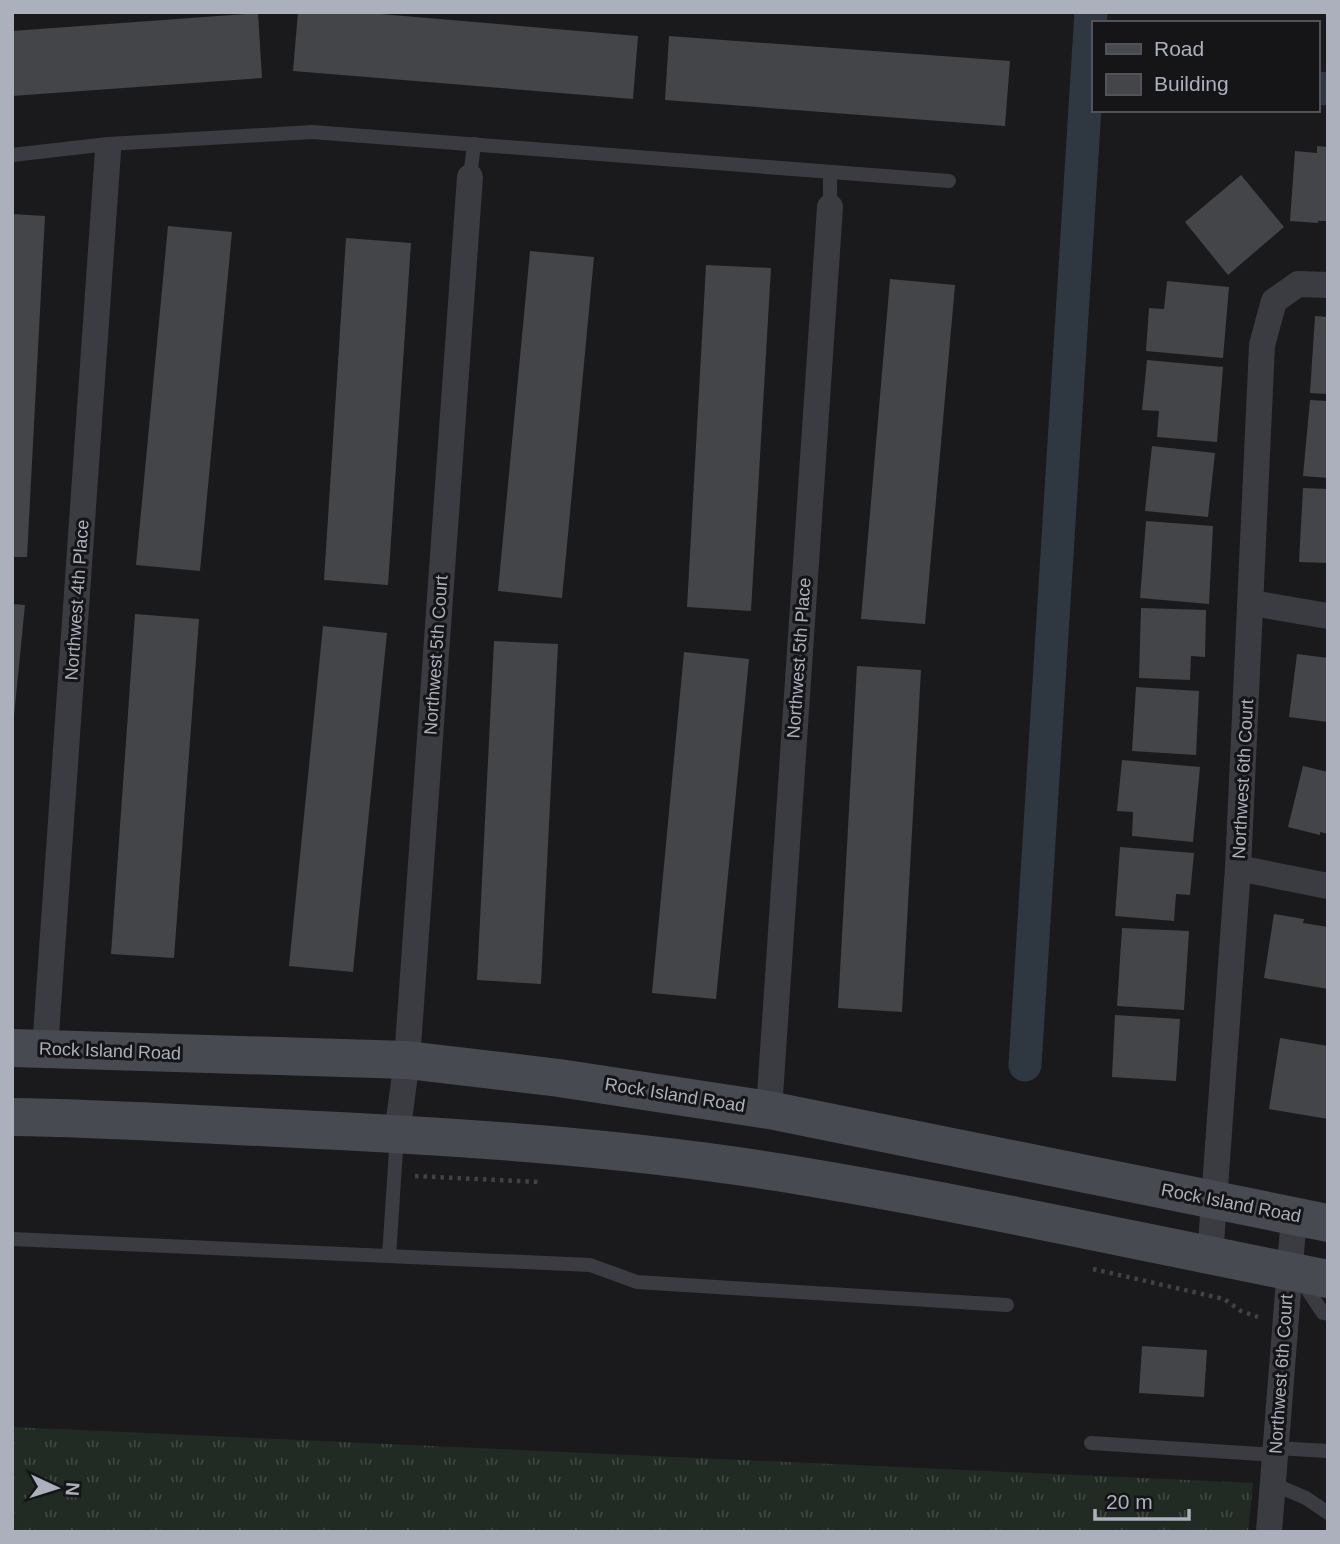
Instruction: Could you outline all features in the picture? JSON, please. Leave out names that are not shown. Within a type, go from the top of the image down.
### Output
[{"type":"main road","name":"Rock Island Road","points":[[29,1049],[407,1060],[559,1078],[769,1110],[1311,1219]]},
{"type":"main road","points":[[12,1117],[397,1134],[544,1144],[776,1172],[1304,1275]]},
{"type":"street","name":"Northwest 4th Place","points":[[29,1049],[108,147]]},
{"type":"street","name":"Northwest 5th Court","points":[[397,1134],[407,1060],[470,177]]},
{"type":"street","name":"Northwest 5th Place","points":[[769,1110],[830,207]]},
{"type":"street","name":"Northwest 6th Court","points":[[1210,1257],[1238,868],[1262,345],[1274,301],[1298,284],[1328,285]]},
{"type":"street","points":[[1252,603],[1328,616]]},
{"type":"street","points":[[1238,868],[1328,886]]},
{"type":"street","name":"Northwest 6th Court","points":[[1269,1532],[1285,1324],[1304,1275],[1311,1219]]},
{"type":"lane","points":[[12,155],[312,132],[949,181]]},
{"type":"lane","points":[[470,177],[474,144]]},
{"type":"lane","points":[[830,172],[830,207]]},
{"type":"lane","points":[[389,1256],[397,1134]]},
{"type":"lane","points":[[12,1239],[590,1265],[637,1282],[1007,1305]]},
{"type":"lane","points":[[1304,1275],[1323,1313],[1328,1314]]},
{"type":"lane","points":[[1091,1443],[1275,1452],[1328,1451]]},
{"type":"lane","points":[[1273,1484],[1306,1498],[1328,1513]]},
{"type":"path","points":[[394,1175],[550,1183]]},
{"type":"path","points":[[1086,1266],[1109,1275],[1224,1299],[1241,1311],[1285,1324]]},
{"type":"green space","points":[[12,1427],[1253,1483],[1248,1532],[12,1532]]},
{"type":"building","points":[[298,12],[357,12],[638,36],[633,99],[293,71]]},
{"type":"building","points":[[258,13],[262,78],[12,96],[12,31]]},
{"type":"building","points":[[669,36],[1010,61],[1005,126],[665,100]]},
{"type":"building","points":[[1317,146],[1328,147],[1328,221],[1290,221],[1295,151],[1317,153]]},
{"type":"building","points":[[1241,175],[1284,227],[1228,275],[1185,222]]},
{"type":"building","points":[[12,214],[45,216],[27,557],[12,557]]},
{"type":"building","points":[[168,226],[232,232],[200,571],[136,565]]},
{"type":"building","points":[[346,238],[411,243],[388,585],[324,580]]},
{"type":"building","points":[[530,251],[594,257],[562,598],[498,591]]},
{"type":"building","points":[[706,265],[771,268],[751,611],[687,607]]},
{"type":"building","points":[[890,279],[955,285],[925,624],[861,619]]},
{"type":"building","points":[[1167,281],[1229,287],[1223,358],[1146,351],[1149,308],[1164,309]]},
{"type":"building","points":[[1315,316],[1328,317],[1328,394],[1310,393]]},
{"type":"building","points":[[1147,360],[1223,367],[1217,442],[1157,437],[1159,411],[1142,410]]},
{"type":"building","points":[[1310,400],[1328,401],[1328,478],[1303,476]]},
{"type":"building","points":[[1152,446],[1215,453],[1208,517],[1145,511]]},
{"type":"building","points":[[1303,488],[1328,489],[1328,563],[1299,562]]},
{"type":"building","points":[[1146,521],[1213,526],[1209,604],[1140,598]]},
{"type":"building","points":[[12,604],[25,605],[14,716],[12,716]]},
{"type":"building","points":[[1141,608],[1206,610],[1205,657],[1191,656],[1190,680],[1139,678]]},
{"type":"building","points":[[135,614],[199,619],[174,958],[111,954]]},
{"type":"building","points":[[323,626],[387,633],[353,972],[289,966]]},
{"type":"building","points":[[494,641],[558,644],[541,984],[477,980]]},
{"type":"building","points":[[684,652],[749,659],[716,999],[652,993]]},
{"type":"building","points":[[1297,654],[1328,658],[1328,722],[1289,717]]},
{"type":"building","points":[[857,666],[921,670],[902,1012],[838,1008]]},
{"type":"building","points":[[1136,687],[1199,691],[1196,755],[1132,751]]},
{"type":"building","points":[[1122,760],[1200,767],[1193,842],[1132,836],[1133,812],[1117,811]]},
{"type":"building","points":[[1303,766],[1328,772],[1328,834],[1320,832],[1320,835],[1288,827]]},
{"type":"building","points":[[1120,847],[1194,853],[1190,895],[1176,894],[1174,921],[1115,916]]},
{"type":"building","points":[[1274,914],[1304,919],[1303,923],[1328,927],[1328,989],[1264,978]]},
{"type":"building","points":[[1122,928],[1189,931],[1184,1010],[1117,1006]]},
{"type":"building","points":[[1115,1015],[1180,1019],[1176,1081],[1112,1077]]},
{"type":"building","points":[[1280,1038],[1328,1046],[1328,1119],[1269,1109]]},
{"type":"building","points":[[1142,1346],[1207,1350],[1204,1397],[1139,1393]]},
{"type":"waterway","points":[[1025,1065],[1091,12]]},
{"type":"waterway","points":[[1319,88],[1328,89]]}]
